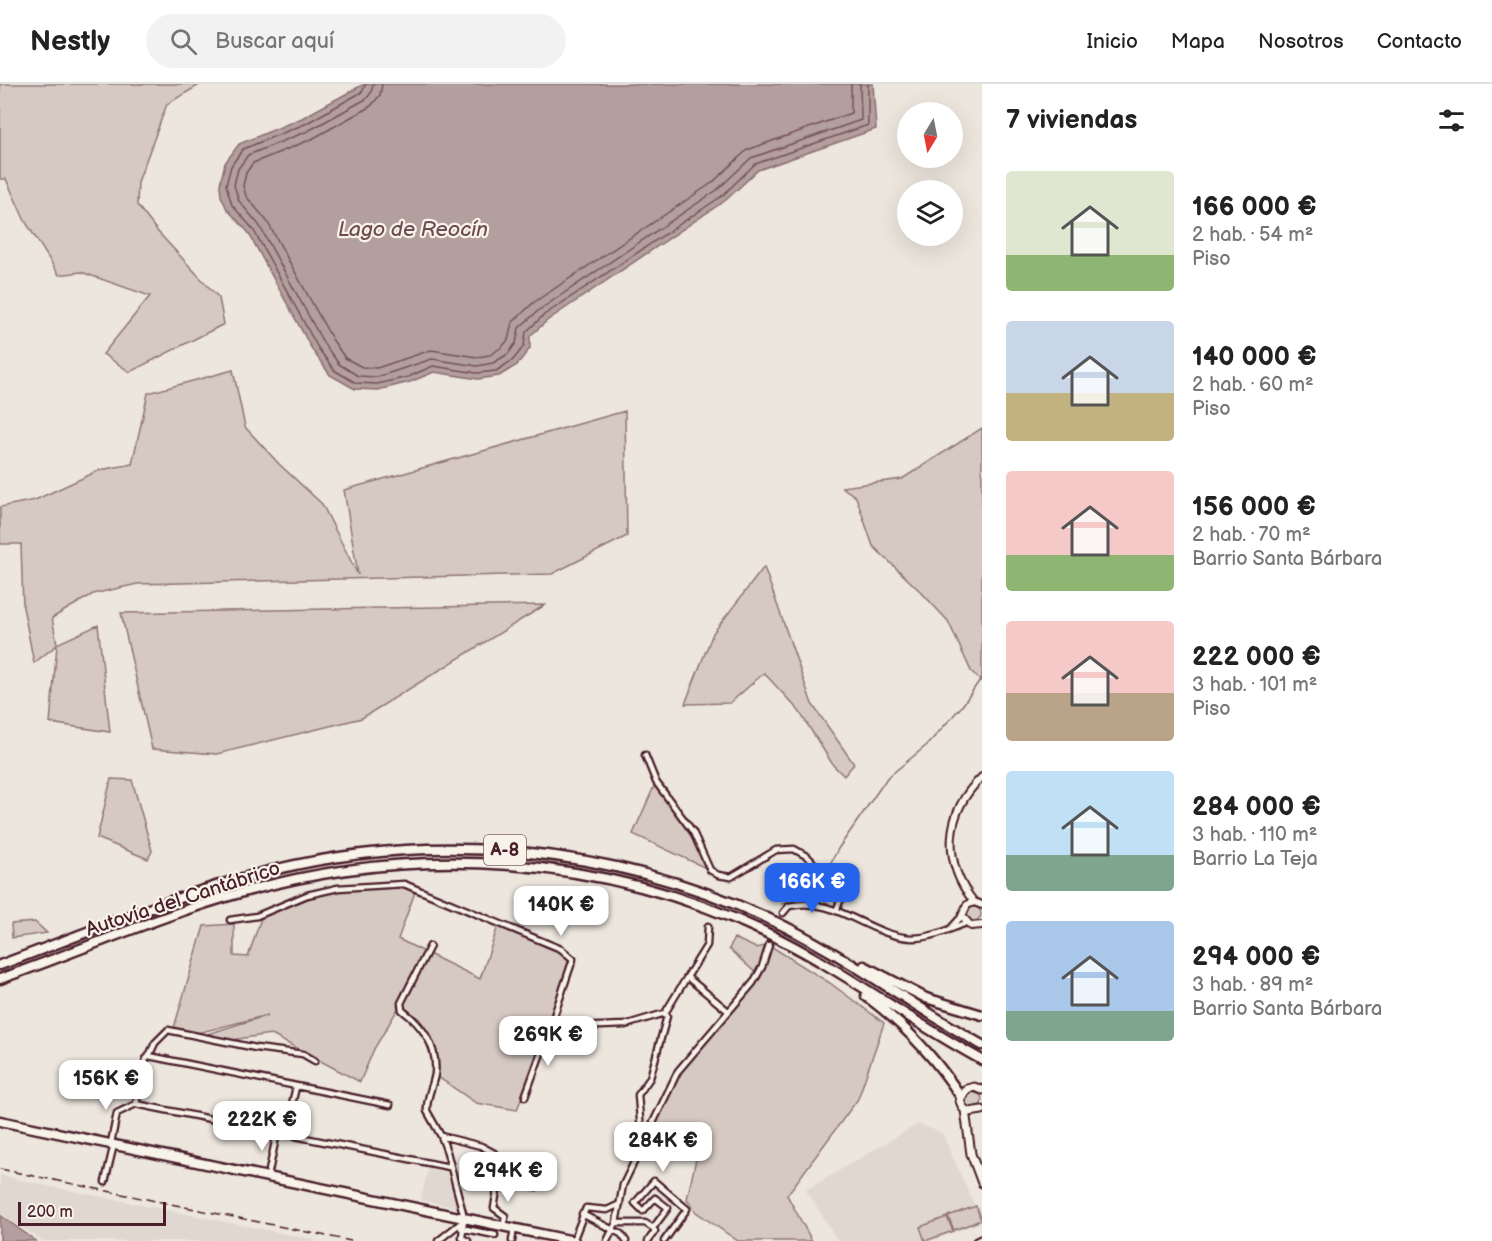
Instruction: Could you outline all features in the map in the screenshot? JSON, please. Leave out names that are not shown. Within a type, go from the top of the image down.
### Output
[{"type":"highway","name":"Autovía del Cantábrico","points":[[0,965],[234,880],[312,861],[392,850],[492,849],[585,860],[675,882],[750,910],[824,948],[982,1045]]},
{"type":"highway","name":"Autovía del Cantábrico","points":[[0,979],[244,892],[324,873],[387,865],[462,862],[559,870],[645,888],[718,913],[804,952],[982,1060]]},
{"type":"highway","points":[[750,910],[819,940],[918,995],[982,1015]]},
{"type":"highway","points":[[718,913],[803,956],[878,1004],[931,1054],[961,1097]]},
{"type":"highway","points":[[2,1121],[268,1176],[462,1225],[500,1224],[537,1236],[561,1237],[573,1241]]},
{"type":"main road","points":[[982,1079],[974,1087],[967,1089],[961,1097],[965,1110],[970,1154],[982,1183]]},
{"type":"main road","points":[[974,1087],[982,1090]]},
{"type":"main road","points":[[965,1110],[980,1111],[968,1132]]},
{"type":"street","points":[[645,755],[656,782],[693,832],[710,870],[718,875],[731,877],[776,850],[794,849],[808,857],[843,894],[836,911]]},
{"type":"street","points":[[950,929],[962,916],[967,905],[951,852],[953,824],[963,800],[982,777]]},
{"type":"street","points":[[230,920],[257,916],[307,895],[338,888],[404,884],[571,955],[573,959],[525,1097]]},
{"type":"street","points":[[964,890],[974,902],[982,905]]},
{"type":"street","points":[[783,913],[789,906],[804,902],[815,903],[906,937],[932,936],[966,923],[981,927]]},
{"type":"street","points":[[967,905],[974,902]]},
{"type":"street","points":[[962,916],[966,923]]},
{"type":"street","points":[[550,1028],[625,1026],[665,1013],[707,945],[708,926]]},
{"type":"street","points":[[607,1241],[616,1223],[623,1185],[678,1071],[753,983],[762,967],[769,945]]},
{"type":"street","points":[[430,946],[401,1004],[402,1010],[417,1021],[429,1035],[435,1073],[427,1110],[441,1136],[462,1225],[462,1238],[468,1241]]},
{"type":"street","points":[[687,977],[728,1011]]},
{"type":"street","points":[[642,1144],[637,1106],[639,1095],[650,1078],[657,1058],[667,1016],[665,1013]]},
{"type":"street","points":[[136,1104],[146,1059],[155,1044],[168,1030],[256,1048],[303,1054],[315,1060]]},
{"type":"street","points":[[149,1056],[390,1105]]},
{"type":"street","points":[[285,1134],[296,1087]]},
{"type":"street","points":[[105,1182],[117,1113],[136,1104],[449,1167]]},
{"type":"street","points":[[268,1176],[277,1132]]},
{"type":"street","points":[[441,1136],[481,1146],[494,1153],[484,1174],[536,1187]]},
{"type":"street","points":[[462,1225],[494,1238],[505,1216],[494,1208],[499,1178]]},
{"type":"street","points":[[648,1241],[653,1228],[668,1208],[655,1198],[645,1209],[635,1205],[654,1180],[687,1209],[664,1241]]},
{"type":"street","points":[[573,1241],[586,1208],[607,1210],[620,1204]]},
{"type":"street","points":[[582,1214],[624,1236],[626,1241]]},
{"type":"street","points":[[616,1223],[645,1223],[653,1228]]},
{"type":"street","points":[[438,1241],[462,1225]]},
{"type":"street","points":[[512,1241],[514,1227]]},
{"type":"street","points":[[976,1241],[982,1238]]},
{"type":"shaded area","points":[[0,84],[201,84],[167,104],[138,182],[137,205],[158,232],[219,298],[224,324],[130,372],[103,354],[150,296],[81,272],[59,275],[25,221],[6,179],[0,179]]},
{"type":"shaded area","points":[[233,370],[245,427],[279,464],[322,504],[358,575],[344,490],[625,411],[627,536],[552,574],[137,584],[93,594],[52,618],[57,644],[98,625],[110,732],[50,723],[57,645],[34,663],[23,607],[21,544],[0,544],[0,507],[35,500],[100,470],[132,464],[148,393]]},
{"type":"shaded area","points":[[982,428],[982,682],[971,671],[948,621],[873,546],[856,497],[842,487],[902,479]]},
{"type":"shaded area","points":[[764,567],[812,704],[854,764],[844,776],[833,765],[799,711],[764,673],[730,703],[685,704],[713,633]]},
{"type":"shaded area","points":[[545,605],[362,718],[217,754],[152,749],[121,613]]},
{"type":"shaded area","points":[[111,779],[132,780],[152,851],[148,859],[97,838]]},
{"type":"shaded area","points":[[656,782],[693,832],[710,870],[633,834]]},
{"type":"shaded area","points":[[403,885],[415,892],[398,939],[480,979],[498,926],[571,955],[573,959],[517,1110],[476,1103],[438,1077],[432,1045],[424,1026],[410,1011],[399,1007],[374,1049],[360,1082],[270,1034],[226,1041],[198,1037],[268,1015],[190,1035],[173,1031],[204,926],[234,924],[234,956],[248,957],[262,915],[327,892]]},
{"type":"shaded area","points":[[971,907],[977,907],[981,914],[977,921],[971,921],[967,917],[967,911]]},
{"type":"shaded area","points":[[35,922],[47,933],[12,938],[11,924]]},
{"type":"shaded area","points":[[734,938],[756,948],[769,945],[830,983],[884,1023],[858,1099],[787,1195],[812,1241],[738,1241],[696,1212],[687,1199],[698,1150],[644,1140],[678,1071],[757,974],[729,949]]},
{"type":"shaded area","points":[[973,1091],[979,1094],[982,1100],[979,1106],[973,1109],[967,1106],[964,1100],[967,1094]]},
{"type":"shaded area","points":[[918,1124],[942,1133],[982,1222],[931,1241],[838,1241],[806,1190]]},
{"type":"shaded area","points":[[428,1168],[449,1173],[458,1208],[421,1200]]},
{"type":"shaded area","points":[[0,1175],[320,1241],[43,1241],[0,1214]]},
{"type":"shaded area","points":[[976,1206],[981,1220],[954,1230],[948,1216]]},
{"type":"shaded area","points":[[947,1217],[953,1231],[925,1241],[920,1227]]},
{"type":"water","name":"Lago de Reocín","points":[[364,84],[873,84],[876,129],[758,170],[726,200],[548,320],[530,336],[530,348],[517,365],[499,376],[478,379],[434,372],[410,382],[378,390],[355,389],[330,375],[313,351],[248,232],[227,209],[221,196],[220,184],[225,163],[239,144],[302,118]]},
{"type":"water","points":[[0,1215],[36,1241],[0,1241]]},
{"type":"waterway","points":[[782,904],[821,881],[838,849],[887,778],[927,745],[962,706],[982,677]]},
{"type":"tunnel","points":[[769,945],[783,913]]},
{"type":"railway","points":[[0,1169],[351,1241]]}]
